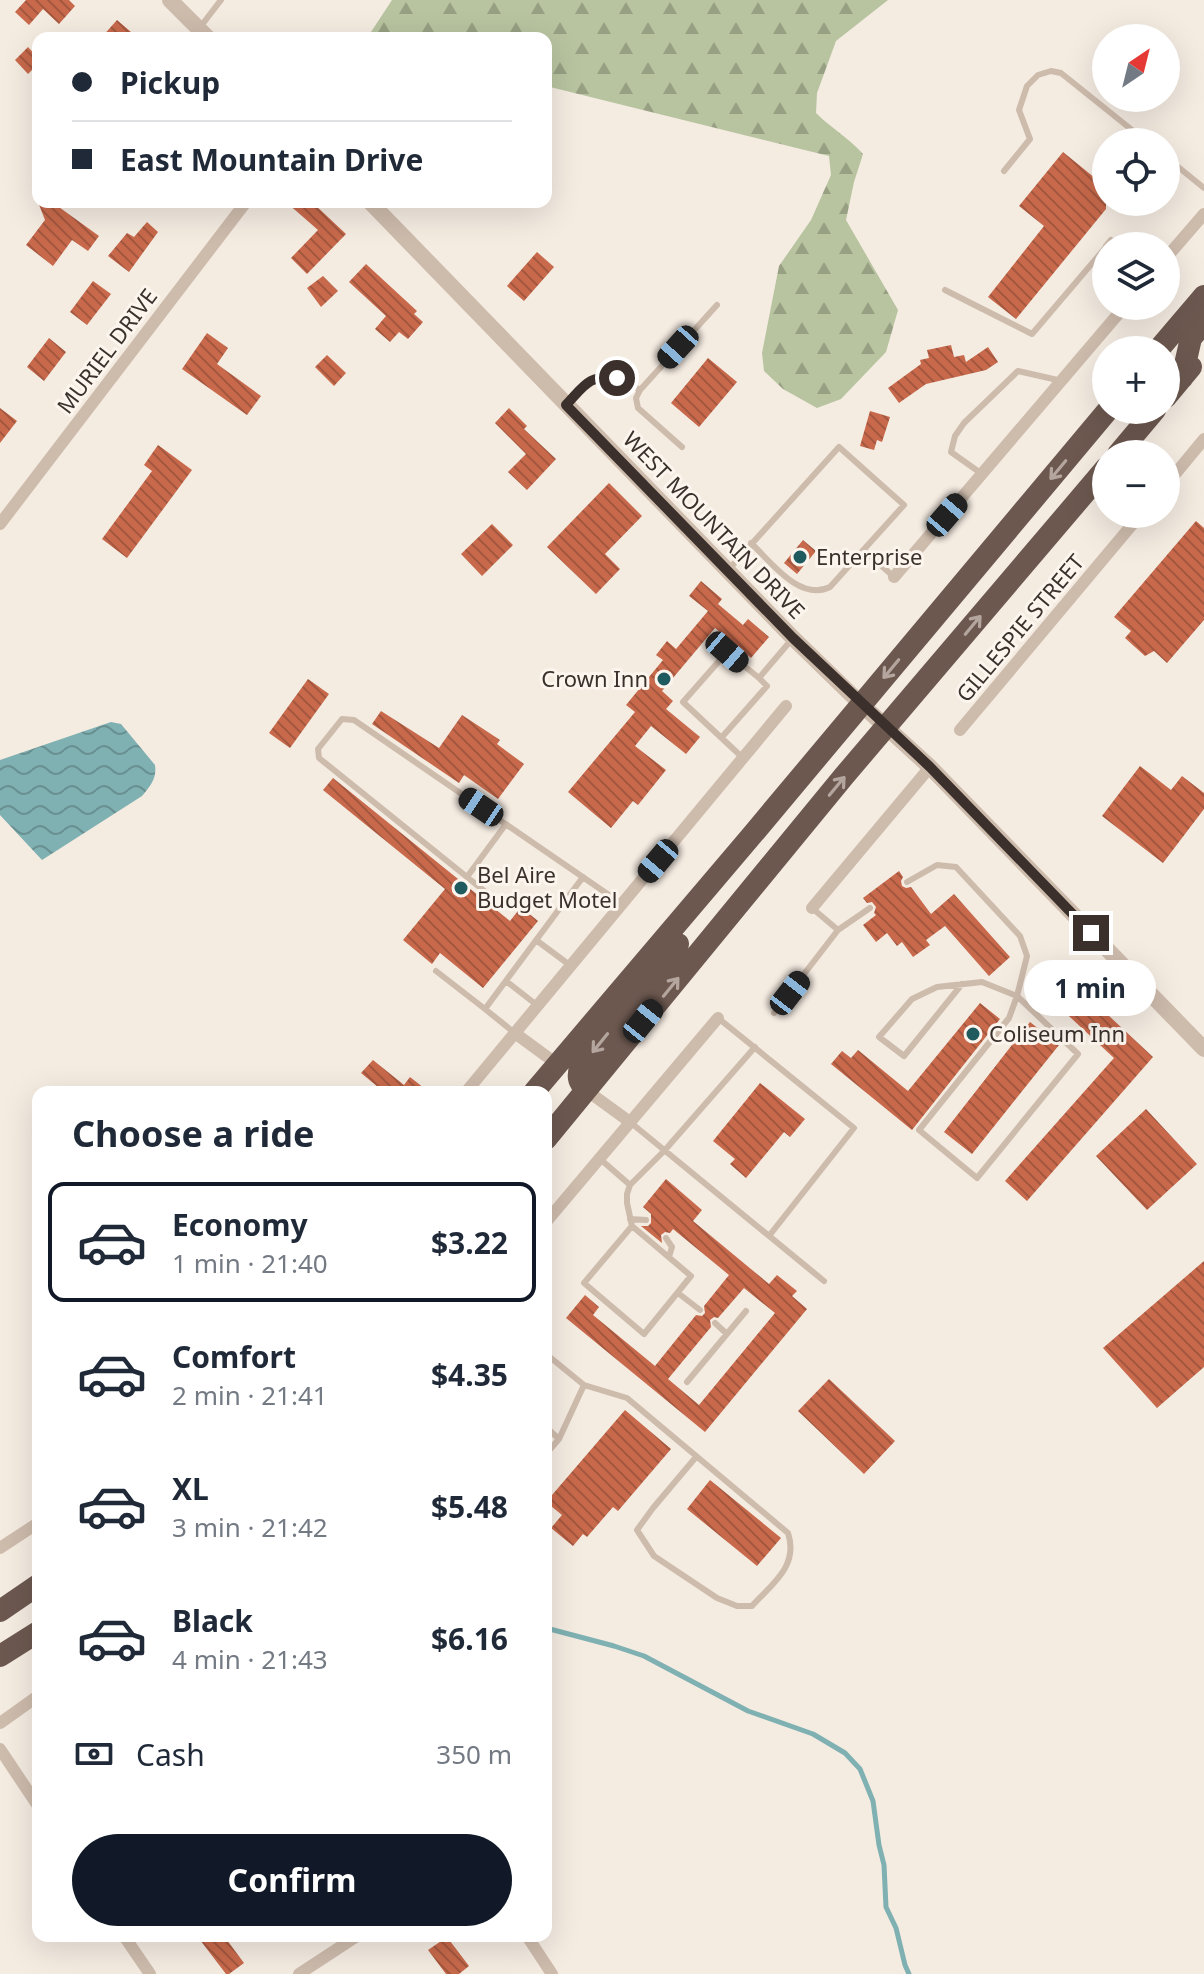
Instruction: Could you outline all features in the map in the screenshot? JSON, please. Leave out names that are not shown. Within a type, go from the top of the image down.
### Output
[{"type":"highway","points":[[1170,336],[1204,296]]},
{"type":"highway","points":[[1182,378],[1191,338],[1204,323]]},
{"type":"highway","points":[[1180,380],[1204,352]]},
{"type":"highway","points":[[539,1086],[1096,424]]},
{"type":"highway","points":[[1130,440],[1143,424]]},
{"type":"highway","points":[[552,1132],[886,727],[1092,484]]},
{"type":"highway","points":[[586,1090],[577,1076],[580,1068],[688,930],[725,878],[744,844]]},
{"type":"highway","points":[[0,1611],[32,1589]]},
{"type":"highway","points":[[0,1656],[32,1636]]},
{"type":"street","points":[[171,1],[201,32]]},
{"type":"street","name":"MURIEL DRIVE","points":[[0,524],[241,208]]},
{"type":"street","name":"WEST MOUNTAIN DRIVE","points":[[376,208],[727,571],[862,705],[930,767],[1204,1049]]},
{"type":"street","points":[[1180,242],[1204,214]]},
{"type":"street","points":[[894,577],[1113,320]]},
{"type":"street","points":[[1180,468],[1204,439]]},
{"type":"street","name":"GILLESPIE STREET","points":[[960,730],[1129,528]]},
{"type":"street","points":[[471,1086],[786,706]]},
{"type":"street","points":[[812,908],[930,767]]},
{"type":"street","points":[[552,1215],[718,1018]]},
{"type":"street","points":[[516,1034],[557,1064]]},
{"type":"street","points":[[586,1090],[630,1122]]},
{"type":"street","points":[[0,1548],[32,1527]]},
{"type":"street","points":[[0,1723],[32,1700]]},
{"type":"street","points":[[0,1749],[32,1797]]},
{"type":"street","points":[[128,1942],[150,1974]]},
{"type":"street","points":[[299,1974],[348,1942]]},
{"type":"street","points":[[531,1942],[552,1974]]},
{"type":"lane","points":[[204,32],[221,0]]},
{"type":"lane","points":[[1004,171],[1030,139],[1019,110],[1027,86],[1038,75],[1051,71],[1061,73],[1130,128]]},
{"type":"lane","points":[[1180,168],[1204,188]]},
{"type":"lane","points":[[945,290],[1032,334],[1092,263]]},
{"type":"lane","points":[[682,447],[638,408],[636,398],[717,305]]},
{"type":"lane","points":[[982,474],[951,452],[955,436],[964,423],[1018,371],[1062,381]]},
{"type":"lane","points":[[566,405],[589,381],[600,376],[617,378],[640,390]]},
{"type":"lane","points":[[727,571],[751,543],[839,447],[904,505],[830,587],[821,592],[793,583],[751,543]]},
{"type":"lane","points":[[864,550],[894,577]]},
{"type":"lane","points":[[759,678],[793,638]]},
{"type":"lane","points":[[722,737],[767,686],[727,652],[683,702],[743,758]]},
{"type":"lane","points":[[503,906],[319,758],[318,749],[342,719],[354,720],[622,904]]},
{"type":"lane","points":[[467,877],[506,824]]},
{"type":"lane","points":[[907,882],[937,865],[956,867],[1020,936],[1027,956],[1017,996],[1009,1018],[919,1130],[977,1178],[1078,1054],[1017,996],[982,982],[962,984],[937,987],[912,999],[879,1037],[904,1056],[962,984]]},
{"type":"lane","points":[[485,1009],[583,877]]},
{"type":"lane","points":[[812,908],[838,930]]},
{"type":"lane","points":[[774,1013],[838,930],[870,908]]},
{"type":"lane","points":[[536,940],[571,966]]},
{"type":"lane","points":[[436,971],[516,1034]]},
{"type":"lane","points":[[506,981],[538,1007]]},
{"type":"lane","points":[[718,1018],[854,1128],[769,1236]]},
{"type":"lane","points":[[646,1220],[631,1222],[584,1283],[644,1334],[691,1276],[631,1222],[627,1203],[630,1185],[665,1150],[755,1047]]},
{"type":"lane","points":[[630,1122],[824,1281]]},
{"type":"lane","points":[[599,1158],[630,1185]]},
{"type":"lane","points":[[666,1238],[672,1247],[669,1257]]},
{"type":"lane","points":[[678,1293],[700,1310]]},
{"type":"lane","points":[[687,1382],[746,1311]]},
{"type":"lane","points":[[715,1323],[727,1334]]},
{"type":"lane","points":[[552,1359],[584,1385],[627,1398],[788,1533],[792,1545],[791,1557],[781,1574],[752,1606],[737,1606],[704,1590],[654,1556],[637,1530],[696,1457]]},
{"type":"lane","points":[[552,1447],[559,1439],[584,1385]]},
{"type":"lane","points":[[552,1433],[559,1439]]},
{"type":"green space","points":[[392,0],[888,0],[836,41],[817,93],[816,113],[863,154],[846,220],[898,310],[886,352],[841,399],[817,408],[783,389],[764,371],[762,353],[779,266],[811,220],[831,175],[829,156],[552,87],[552,32],[371,32]]},
{"type":"water","points":[[111,722],[121,724],[155,765],[152,782],[142,796],[42,860],[0,815],[0,760]]},
{"type":"building","points":[[26,0],[69,0],[75,6],[59,24],[43,9],[29,25],[15,12]]},
{"type":"building","points":[[117,20],[131,32],[106,32]]},
{"type":"building","points":[[28,47],[32,51],[32,70],[28,74],[15,60]]},
{"type":"building","points":[[1063,152],[1092,176],[1092,216],[1100,216],[1016,319],[988,297],[1044,226],[1019,206]]},
{"type":"building","points":[[40,208],[60,208],[99,236],[88,251],[72,240],[53,266],[26,245],[45,220]]},
{"type":"building","points":[[293,208],[318,208],[346,234],[307,274],[291,258],[318,230]]},
{"type":"building","points":[[147,222],[158,232],[129,272],[108,256],[127,233],[134,237]]},
{"type":"building","points":[[537,252],[554,267],[524,301],[507,286]]},
{"type":"building","points":[[366,264],[417,311],[414,314],[423,322],[408,339],[399,332],[390,342],[375,329],[386,316],[349,282]]},
{"type":"building","points":[[323,276],[338,291],[321,307],[307,288]]},
{"type":"building","points":[[93,281],[111,294],[87,325],[70,312]]},
{"type":"building","points":[[207,333],[228,348],[217,364],[261,396],[247,415],[182,369]]},
{"type":"building","points":[[49,338],[66,352],[44,381],[27,367]]},
{"type":"building","points":[[951,345],[954,357],[964,355],[966,362],[988,347],[998,362],[986,370],[926,384],[899,403],[888,388],[921,364],[920,360],[929,358],[927,350]]},
{"type":"building","points":[[327,355],[346,373],[334,386],[315,367]]},
{"type":"building","points":[[708,358],[737,382],[699,427],[671,403]]},
{"type":"building","points":[[0,408],[17,421],[0,443]]},
{"type":"building","points":[[509,408],[527,426],[524,429],[556,459],[527,490],[508,472],[526,454],[495,423]]},
{"type":"building","points":[[870,411],[890,417],[882,442],[877,440],[874,450],[860,446]]},
{"type":"building","points":[[158,445],[192,470],[127,558],[102,539],[152,471],[144,465]]},
{"type":"building","points":[[609,483],[642,516],[605,554],[620,569],[596,594],[547,547]]},
{"type":"building","points":[[1196,521],[1204,528],[1204,620],[1167,663],[1154,651],[1145,656],[1125,638],[1131,631],[1114,617]]},
{"type":"building","points":[[492,524],[513,545],[482,576],[461,554]]},
{"type":"building","name":"Enterprise","points":[[803,540],[816,551],[797,574],[784,563]]},
{"type":"building","points":[[701,581],[722,599],[718,604],[743,625],[748,619],[769,637],[751,658],[715,628],[662,691],[673,701],[666,709],[700,737],[686,754],[651,726],[635,746],[666,770],[638,805],[633,801],[611,828],[568,792],[635,712],[626,705],[663,660],[656,655],[667,641],[676,649],[708,611],[689,596]]},
{"type":"building","points":[[308,679],[329,694],[290,748],[269,733]]},
{"type":"building","points":[[381,711],[439,748],[462,715],[500,740],[497,744],[524,764],[498,799],[464,775],[459,783],[372,724]]},
{"type":"building","points":[[1140,766],[1171,790],[1182,776],[1204,793],[1204,809],[1163,863],[1102,816]]},
{"type":"building","points":[[333,778],[510,921],[521,907],[538,921],[483,988],[440,953],[432,964],[403,940],[445,889],[323,790]]},
{"type":"building","points":[[899,871],[903,877],[902,886],[911,887],[931,914],[954,894],[1010,957],[989,976],[945,926],[926,940],[930,945],[913,957],[902,942],[897,946],[887,933],[876,942],[863,925],[876,915],[876,907],[863,898]]},
{"type":"building","points":[[1061,971],[1153,1057],[1027,1201],[1005,1181],[1114,1058],[1042,991]]},
{"type":"building","points":[[980,1003],[1000,1019],[912,1130],[831,1064],[842,1051],[851,1058],[858,1050],[908,1091]]},
{"type":"building","points":[[1030,1022],[1059,1045],[972,1154],[944,1132]]},
{"type":"building","points":[[373,1060],[404,1085],[410,1077],[421,1086],[377,1086],[361,1073]]},
{"type":"building","points":[[760,1083],[805,1119],[790,1137],[784,1132],[746,1178],[730,1164],[735,1159],[713,1141]]},
{"type":"building","points":[[1146,1109],[1197,1164],[1147,1210],[1096,1156]]},
{"type":"building","points":[[666,1179],[702,1210],[693,1221],[769,1284],[777,1275],[797,1291],[792,1296],[807,1309],[705,1432],[566,1318],[585,1295],[599,1307],[593,1315],[655,1366],[696,1315],[705,1313],[704,1306],[729,1275],[673,1229],[661,1235],[662,1243],[641,1226],[651,1223],[651,1214],[643,1207]],"holes":[[[744,1288],[775,1313],[699,1405],[668,1379],[711,1327],[710,1320],[718,1318]]]},
{"type":"building","points":[[1204,1261],[1204,1367],[1157,1408],[1103,1348]]},
{"type":"building","points":[[829,1379],[895,1441],[864,1474],[798,1411]]},
{"type":"building","points":[[625,1410],[671,1449],[618,1511],[613,1507],[587,1537],[583,1534],[573,1546],[552,1529],[562,1515],[552,1507],[552,1495]]},
{"type":"building","points":[[710,1480],[781,1538],[757,1566],[687,1509]]},
{"type":"building","points":[[202,1942],[228,1942],[244,1963],[226,1974]]},
{"type":"building","points":[[440,1942],[451,1942],[469,1966],[459,1974],[446,1974],[428,1950]]},
{"type":"waterway","points":[[552,1630],[644,1656],[748,1711],[813,1734],[845,1753],[860,1769],[873,1801],[884,1865],[886,1907],[896,1928],[909,1974]]},
{"type":"place","name":"Enterprise","points":[[800,557]]},
{"type":"place","name":"Crown Inn","points":[[664,679]]},
{"type":"place","name":"Bel Aire Budget Motel","points":[[461,888]]},
{"type":"place","name":"Coliseum Inn","points":[[973,1034]]},
{"type":"route","points":[[617,378],[600,376],[589,381],[566,405],[793,638],[930,767],[1091,933]]}]
